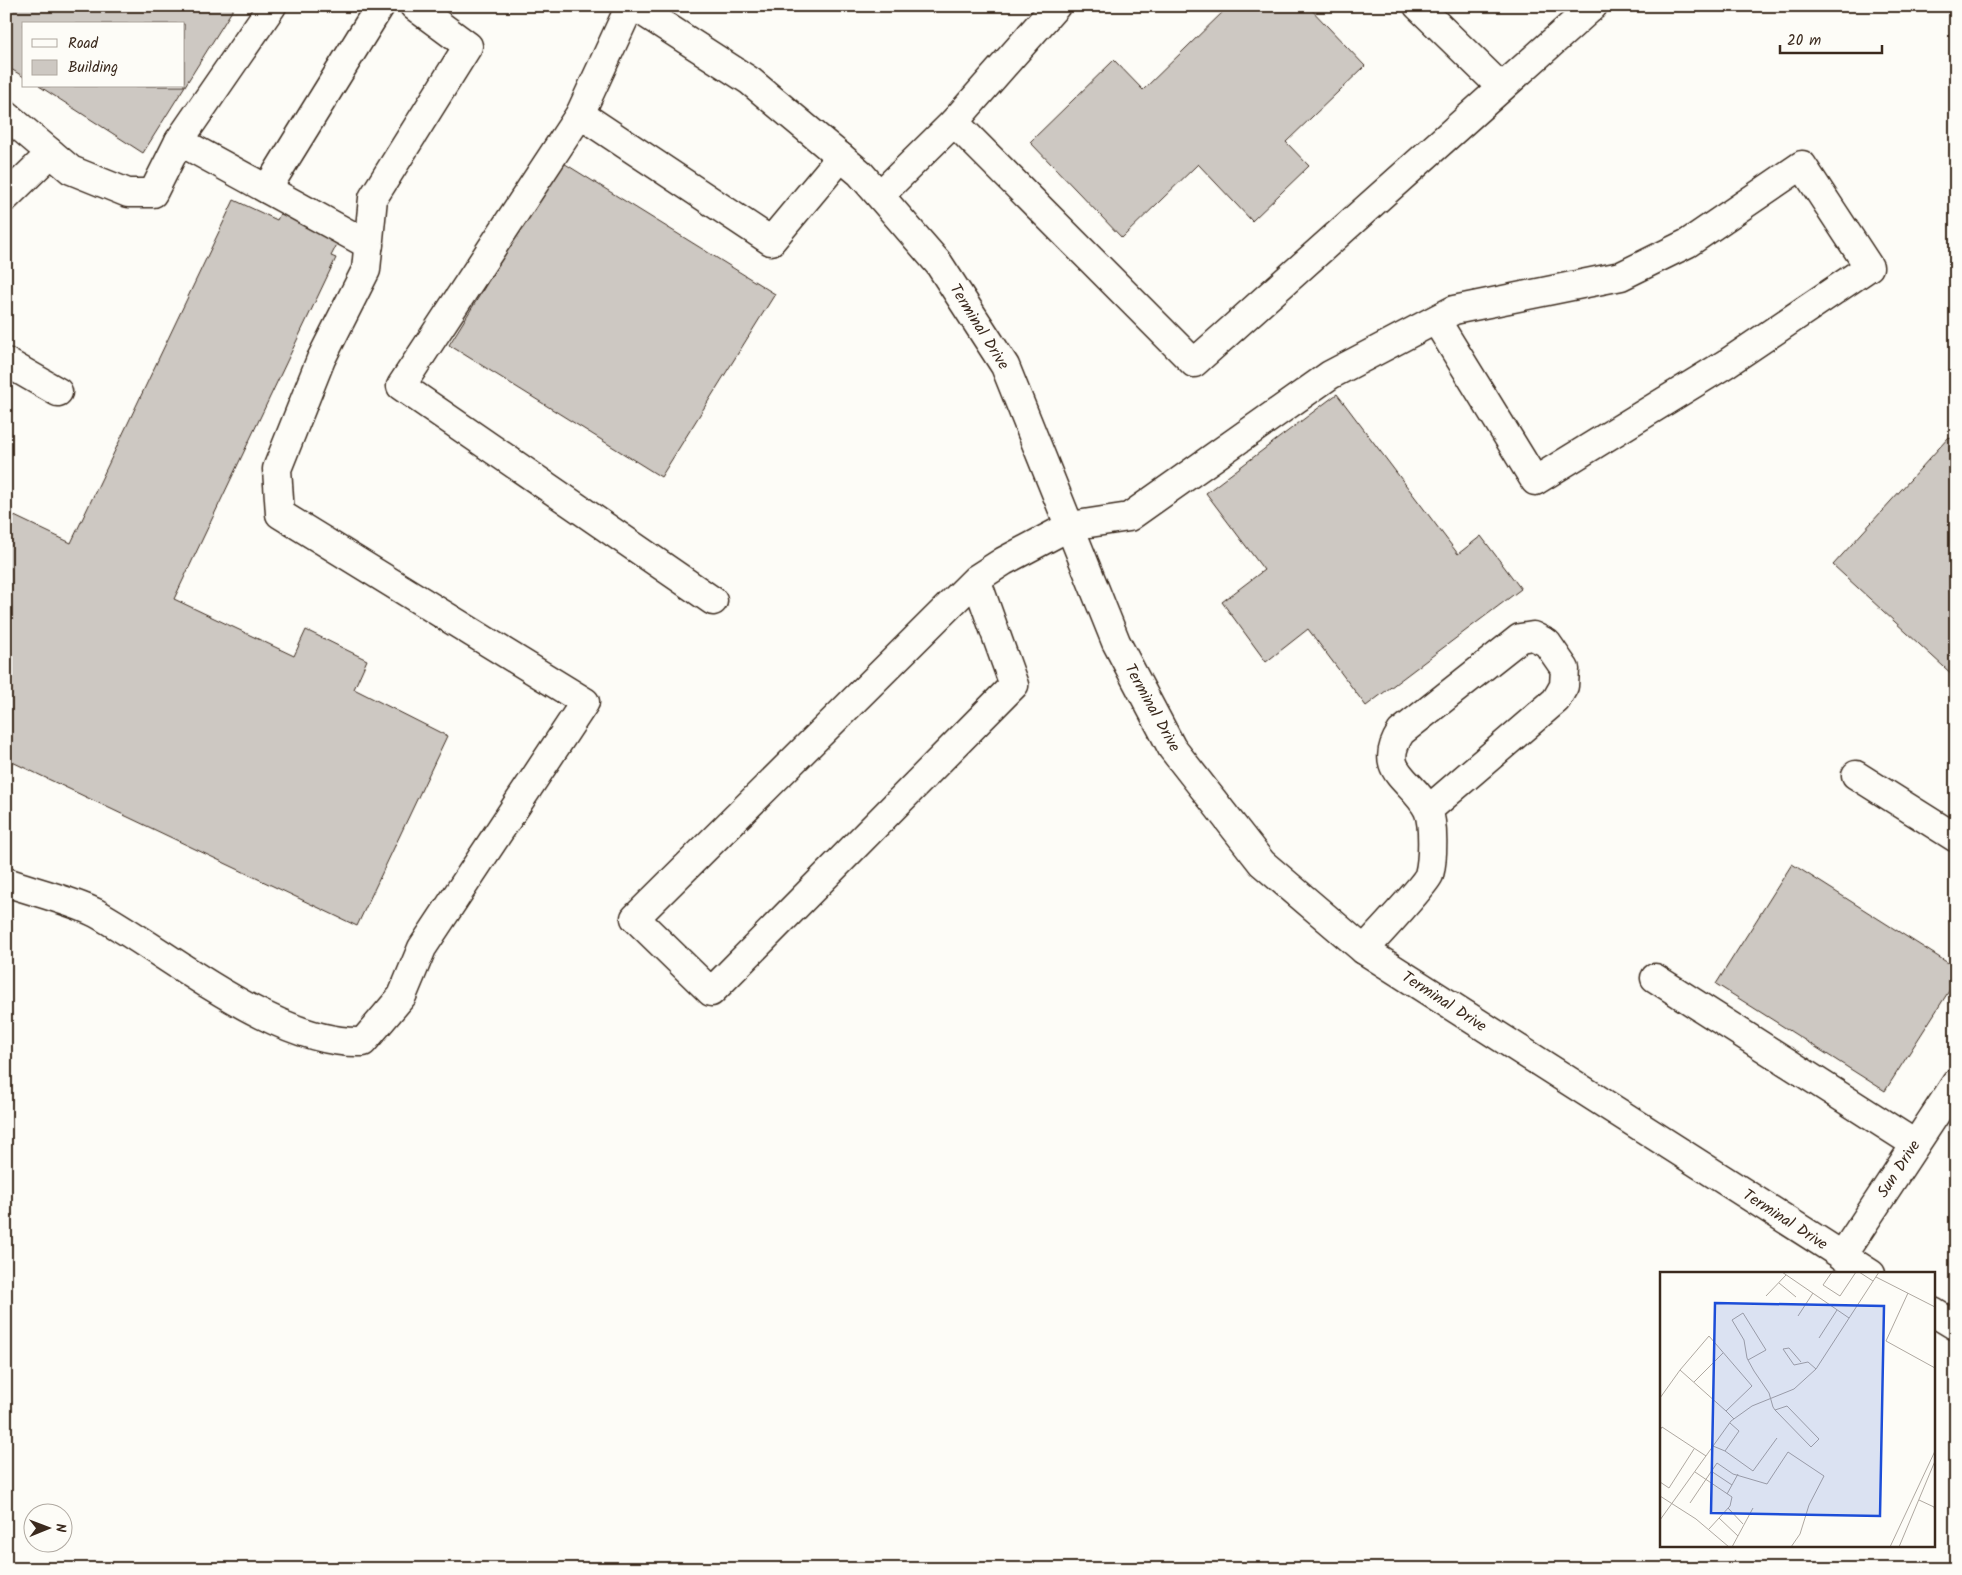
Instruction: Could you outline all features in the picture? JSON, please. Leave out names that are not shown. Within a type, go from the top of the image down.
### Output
[{"type":"street","points":[[6,115],[71,170],[128,193],[152,193],[179,141],[272,6]]},
{"type":"street","points":[[267,189],[380,6]]},
{"type":"street","points":[[6,882],[94,912],[244,1005],[302,1033],[341,1043],[362,1042],[402,996],[422,948],[585,702],[280,514],[277,469],[321,359],[366,270],[373,198],[468,46],[414,6]]},
{"type":"street","points":[[630,6],[580,114],[401,386],[713,601]]},
{"type":"street","name":"Terminal Drive","points":[[634,6],[750,81],[860,172],[939,264],[1005,366],[1116,642],[1172,748],[1262,863],[1364,950],[1868,1272]]},
{"type":"street","points":[[880,195],[954,122],[1056,6]]},
{"type":"street","points":[[1418,6],[1501,88]]},
{"type":"street","points":[[954,122],[1194,363],[1594,6]]},
{"type":"street","points":[[580,114],[771,241],[841,157]]},
{"type":"street","points":[[179,141],[369,245]]},
{"type":"street","points":[[6,197],[51,153]]},
{"type":"street","points":[[976,579],[1014,685],[711,992],[635,918],[976,579],[1004,561],[1070,526],[1129,517],[1330,376],[1454,310],[1621,276],[1688,243],[1802,165],[1869,267],[1727,363],[1535,481],[1436,320]]},
{"type":"street","points":[[6,362],[58,392]]},
{"type":"street","points":[[1364,950],[1428,876],[1432,844],[1428,810],[1394,767],[1392,747],[1401,732],[1520,638],[1533,636],[1547,643],[1565,669],[1564,686],[1556,700],[1428,810]]},
{"type":"street","points":[[1856,775],[1956,838]]},
{"type":"street","points":[[1655,978],[1916,1144]]},
{"type":"street","name":"Sun Drive","points":[[1842,1256],[1956,1083]]},
{"type":"street","points":[[1934,1313],[1956,1326]]},
{"type":"building","points":[[6,6],[235,6],[185,86],[185,22],[22,22],[22,76],[6,66]]},
{"type":"building","points":[[1229,6],[1308,6],[1365,66],[1286,142],[1309,166],[1252,221],[1198,164],[1122,238],[1030,142],[1114,60],[1143,90]]},
{"type":"building","points":[[42,88],[184,88],[143,153]]},
{"type":"building","points":[[562,162],[775,294],[661,477],[449,345]]},
{"type":"building","points":[[288,197],[347,225],[331,256],[336,258],[174,599],[294,656],[306,630],[367,660],[354,689],[447,736],[357,926],[6,759],[6,512],[71,543],[234,200],[277,220]]},
{"type":"building","points":[[1337,394],[1458,554],[1481,536],[1521,589],[1366,706],[1308,629],[1266,662],[1222,602],[1264,570],[1206,493]]},
{"type":"building","points":[[1949,437],[1956,443],[1956,678],[1833,565]]},
{"type":"building","points":[[1792,864],[1956,968],[1956,980],[1885,1091],[1716,984]]}]
